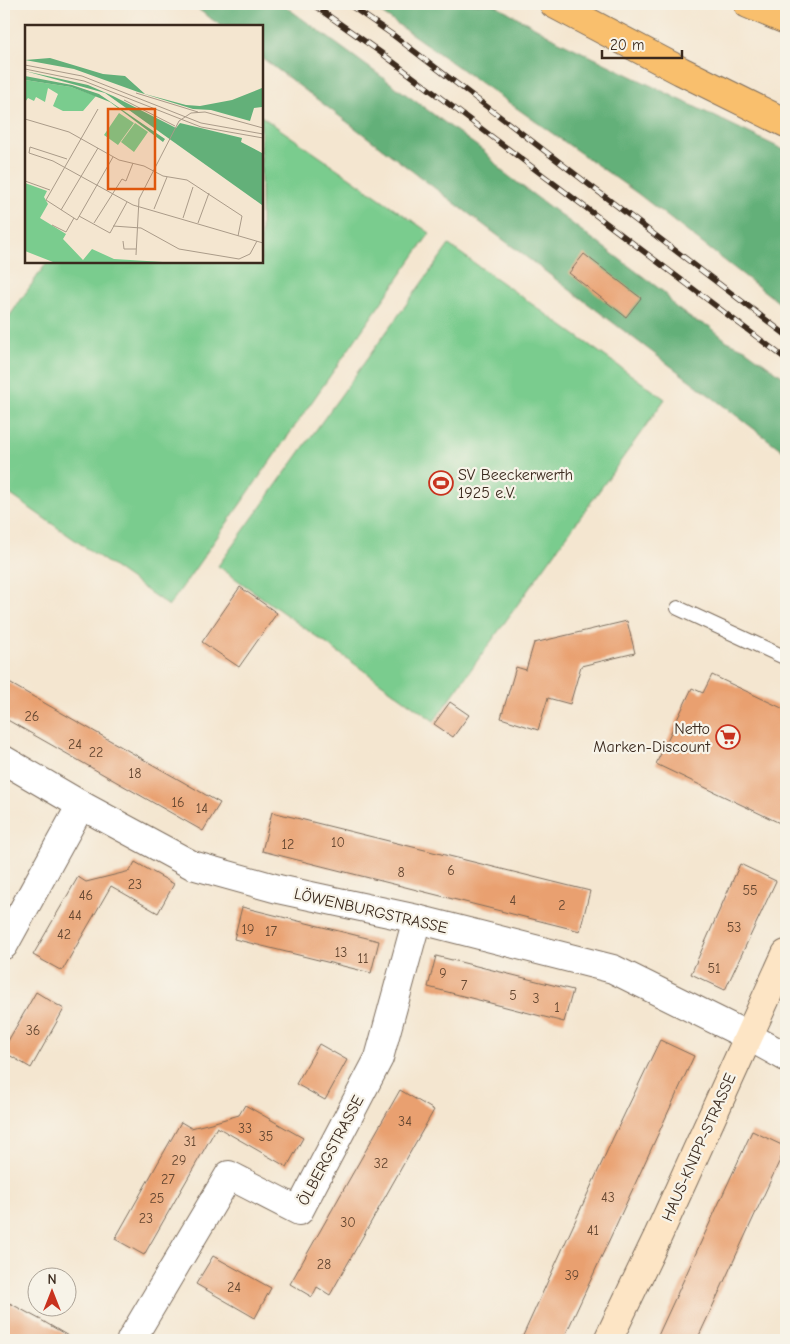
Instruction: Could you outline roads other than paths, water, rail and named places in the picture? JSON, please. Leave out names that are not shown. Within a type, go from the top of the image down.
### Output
[{"type":"highway","points":[[554,4],[681,72],[786,123]]},
{"type":"highway","points":[[748,4],[786,20]]},
{"type":"street","name":"LÖWENBURGSTRASSE","points":[[4,760],[81,805],[192,865],[278,889],[417,919],[613,969],[786,1057]]},
{"type":"street","points":[[4,945],[81,805]]},
{"type":"street","name":"ÖLBERGSTRASSE","points":[[131,1340],[229,1175],[299,1211],[378,1058],[417,919]]},
{"type":"street","name":"HAUS-KNIPP-STRASSE","points":[[608,1340],[657,1238],[786,954]]},
{"type":"lane","points":[[678,608],[786,658]]},
{"type":"railway","points":[[312,4],[380,52],[786,359]]},
{"type":"railway","points":[[348,4],[393,35],[786,335]]},
{"type":"place","name":"SV Beeckerwerth 1925 e.V.","points":[[441,483]]},
{"type":"place","name":"Netto Marken-Discount","points":[[728,737]]}]
